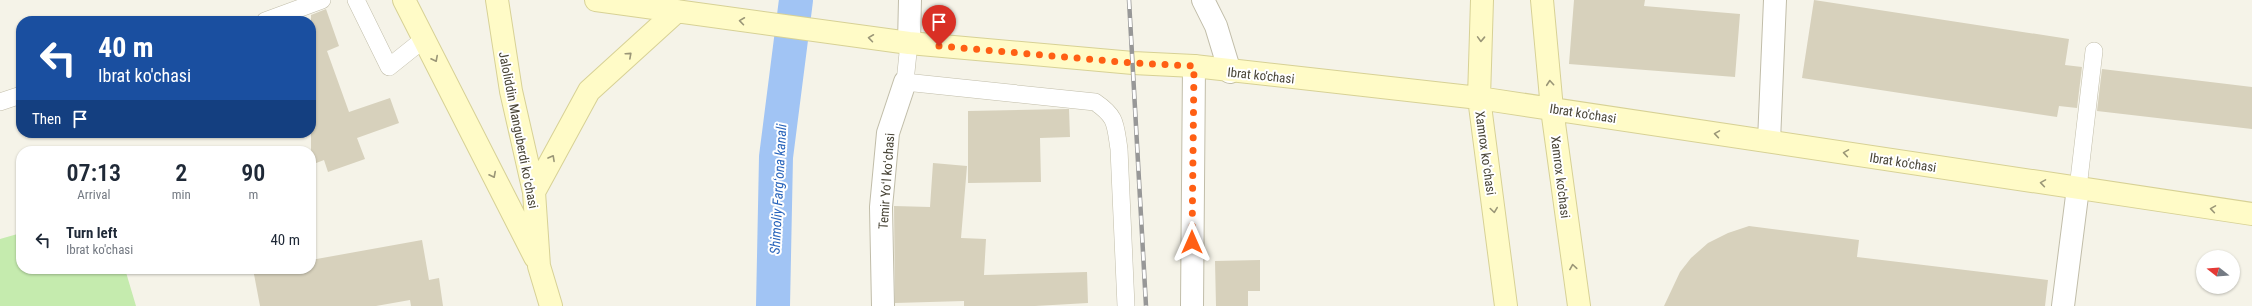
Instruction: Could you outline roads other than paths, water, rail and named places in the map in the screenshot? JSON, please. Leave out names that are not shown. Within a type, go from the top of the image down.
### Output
[{"type":"main road","points":[[404,0],[539,266]]},
{"type":"main road","name":"Jaloliddin Manguberdi koʻchasi","points":[[497,0],[511,91],[534,192],[539,266],[551,306]]},
{"type":"main road","name":"Ibrat ko'chasi","points":[[596,0],[677,6],[716,17],[909,44],[1126,63],[1194,66],[1230,72],[1479,98],[2252,214]]},
{"type":"main road","name":"Xamrox koʻchasi","points":[[1482,0],[1479,98],[1506,306]]},
{"type":"main road","name":"Xamrox ko'chasi","points":[[1542,0],[1552,109],[1579,306]]},
{"type":"main road","points":[[534,192],[589,91],[677,6]]},
{"type":"street","points":[[909,44],[910,0]]},
{"type":"street","points":[[1203,0],[1216,26],[1230,72]]},
{"type":"street","points":[[1769,141],[1775,0]]},
{"type":"street","points":[[1192,306],[1194,66]]},
{"type":"street","name":"Temir Yoʻl koʻchasi","points":[[883,306],[881,207],[888,133],[905,82]]},
{"type":"street","points":[[2063,306],[2078,188]]},
{"type":"lane","points":[[279,16],[322,0]]},
{"type":"lane","points":[[356,0],[389,66],[424,39]]},
{"type":"lane","points":[[909,44],[905,82],[1095,102],[1110,112],[1115,125],[1119,149],[1126,306]]},
{"type":"lane","points":[[2078,188],[2094,51]]},
{"type":"lane","points":[[0,102],[16,97]]},
{"type":"waterway","name":"Shimoliy Fargʻona kanali","points":[[773,306],[776,157],[796,0]]},
{"type":"railway","points":[[1129,0],[1146,306]]}]
